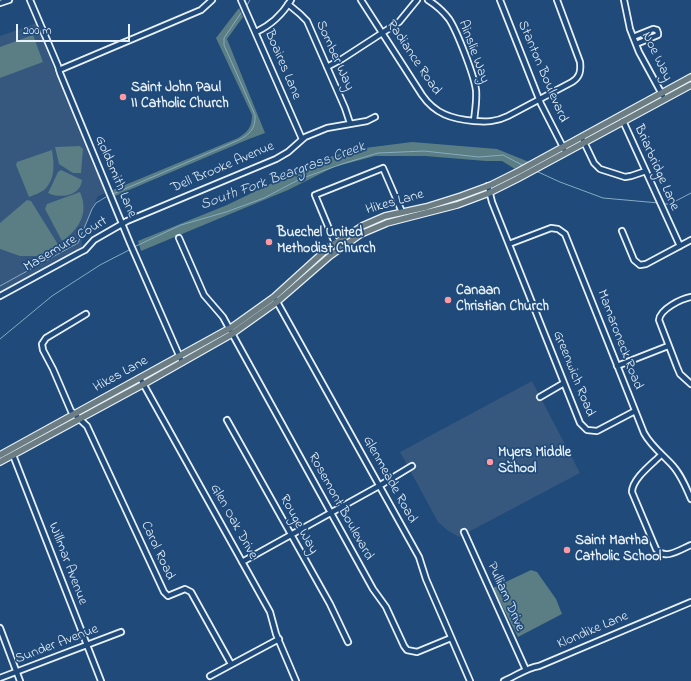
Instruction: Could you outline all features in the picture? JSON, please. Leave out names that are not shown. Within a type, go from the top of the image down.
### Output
[{"type":"main road","name":"Hikes Lane","points":[[0,455],[140,378],[232,334],[277,302],[330,256],[360,234],[387,223],[458,205],[489,193],[536,169],[565,150],[581,137],[691,77]]},
{"type":"main road","name":"Hikes Lane","points":[[0,462],[144,384],[230,328],[274,297],[317,258],[350,233],[374,220],[447,201],[488,186],[530,165],[584,143],[691,85]]},
{"type":"street","points":[[0,3],[10,0]]},
{"type":"street","name":"Goldsmith Lane","points":[[30,0],[130,243],[181,359]]},
{"type":"street","points":[[59,70],[201,10],[212,0]]},
{"type":"street","name":"Boaires Lane","points":[[241,0],[302,139]]},
{"type":"street","name":"Radiance Road","points":[[361,0],[422,95],[431,106],[439,112],[453,118],[474,121],[493,121],[502,119],[539,100],[578,77],[581,70],[580,62],[557,0]]},
{"type":"street","points":[[327,66],[342,59],[402,19],[417,0]]},
{"type":"street","name":"Ainslie Way","points":[[428,0],[448,18],[457,35],[475,84],[476,95],[474,121]]},
{"type":"street","name":"Stanton Boulevard","points":[[500,0],[539,100],[565,150]]},
{"type":"street","name":"Noe Way","points":[[624,0],[638,52],[665,99]]},
{"type":"street","points":[[256,32],[269,26],[275,21],[290,2]]},
{"type":"street","name":"Somber Way","points":[[290,2],[307,21],[345,108],[350,123]]},
{"type":"street","points":[[633,37],[653,29],[657,30],[658,35],[636,44]]},
{"type":"street","name":"Dell Brooke Avenue","points":[[123,223],[276,159],[288,152],[302,139],[328,128],[367,121],[375,117]]},
{"type":"street","name":"Briarbridge Lane","points":[[623,121],[680,246]]},
{"type":"street","points":[[581,137],[595,165],[600,169],[625,177],[646,171]]},
{"type":"street","points":[[335,243],[315,195],[383,168],[402,212]]},
{"type":"street","name":"Greenwich Road","points":[[488,186],[489,193],[580,423],[589,431],[598,431],[635,411]]},
{"type":"street","name":"Masemure Court","points":[[0,296],[85,250],[94,240],[123,223]]},
{"type":"street","name":"Mamaroneck Road","points":[[509,244],[551,228],[558,229],[565,234],[647,438],[676,470],[691,499]]},
{"type":"street","points":[[622,231],[634,260],[640,265],[646,264],[691,240]]},
{"type":"street","name":"Rosemont Boulevard","points":[[179,238],[204,295],[223,317],[230,328],[373,589],[386,607],[405,648],[410,651],[417,652],[451,638]]},
{"type":"street","name":"Glenmeade Road","points":[[274,297],[422,562],[426,579],[470,681]]},
{"type":"street","points":[[691,297],[665,309],[659,316],[660,325],[678,370],[691,384]]},
{"type":"street","points":[[80,419],[71,411],[54,369],[43,350],[42,344],[46,338],[86,314]]},
{"type":"street","points":[[617,366],[668,346]]},
{"type":"street","name":"Glen Oak Drive","points":[[140,378],[270,612],[296,681]]},
{"type":"street","points":[[540,397],[564,383]]},
{"type":"street","name":"Carol Road","points":[[80,419],[87,426],[164,592],[168,596],[185,590],[191,592],[231,664]]},
{"type":"street","name":"Rouge Way","points":[[227,420],[333,610],[348,642]]},
{"type":"street","name":"Willmar Avenue","points":[[14,455],[100,681]]},
{"type":"street","points":[[661,455],[634,482],[632,492],[656,549],[660,553],[668,555],[691,544]]},
{"type":"street","points":[[242,562],[412,466]]},
{"type":"street","name":"Pulliam Drive","points":[[464,532],[526,670]]},
{"type":"street","name":"Klondike Lane","points":[[504,681],[517,676],[526,670],[539,666],[691,602]]},
{"type":"street","points":[[0,628],[20,681]]},
{"type":"street","name":"Sunder Avenue","points":[[0,678],[122,632]]},
{"type":"street","points":[[210,676],[279,639]]},
{"type":"shaded area","points":[[37,23],[53,67],[106,193],[98,196],[82,235],[82,248],[0,293],[0,36]]},
{"type":"shaded area","name":"Myers Middle School","points":[[532,381],[580,473],[459,537],[447,530],[438,522],[400,452]]},
{"type":"green space","points":[[239,8],[243,17],[227,39],[265,133],[115,196],[113,190],[238,138],[249,129],[252,115],[216,38]]},
{"type":"green space","points":[[33,35],[43,62],[0,78],[0,47]]},
{"type":"green space","points":[[412,142],[497,149],[529,162],[515,169],[502,161],[425,156],[375,156],[334,167],[288,190],[141,251],[138,241],[227,205],[320,160],[357,149]]},
{"type":"green space","points":[[80,146],[83,149],[81,173],[73,173],[59,164],[55,147]]},
{"type":"green space","points":[[52,150],[54,166],[51,181],[44,190],[29,197],[16,165],[17,162]]},
{"type":"green space","points":[[61,170],[82,180],[81,185],[78,190],[69,195],[58,196],[48,193],[58,172]]},
{"type":"green space","points":[[80,192],[84,206],[81,220],[74,231],[62,241],[45,209],[47,204]]},
{"type":"green space","points":[[27,200],[31,201],[59,246],[41,256],[20,256],[0,249],[0,223]]},
{"type":"green space","points":[[531,570],[537,572],[556,599],[562,614],[518,637],[493,588]]},
{"type":"waterway","points":[[247,5],[250,0]]},
{"type":"waterway","points":[[113,194],[239,140],[252,130],[255,115],[224,45],[224,38],[241,13]]},
{"type":"waterway","name":"South Fork Beargrass Creek","points":[[134,247],[181,225],[226,212],[264,198],[300,179],[378,153],[424,151],[479,157],[503,155],[524,166]]},
{"type":"waterway","name":"South Fork Beargrass Creek","points":[[536,171],[560,182],[603,198],[659,203]]},
{"type":"waterway","name":"South Fork Beargrass Creek","points":[[662,204],[670,204],[691,193]]},
{"type":"waterway","points":[[0,286],[78,243],[92,209],[96,203],[106,197]]},
{"type":"waterway","name":"South Fork Beargrass Creek","points":[[0,339],[52,296],[100,265],[131,249]]},
{"type":"place","name":"Saint John Paul II Catholic Church","points":[[123,97]]},
{"type":"place","name":"Buechel United Methodist Church","points":[[269,242]]},
{"type":"place","name":"Canaan Christian Church","points":[[448,300]]},
{"type":"place","name":"Myers Middle School","points":[[490,462]]},
{"type":"place","name":"Saint Martha Catholic School","points":[[567,550]]}]
